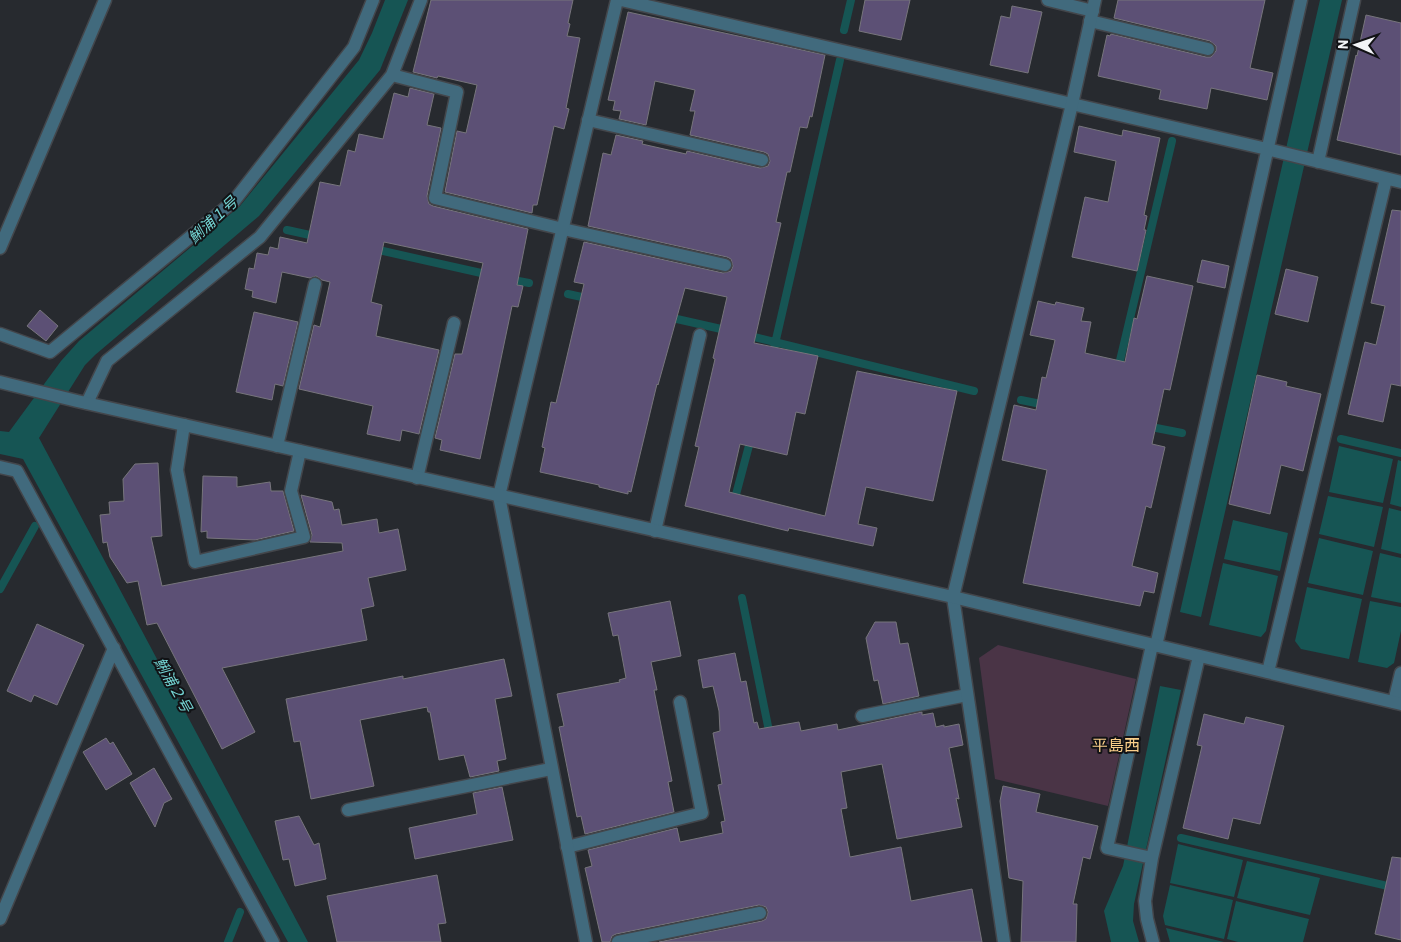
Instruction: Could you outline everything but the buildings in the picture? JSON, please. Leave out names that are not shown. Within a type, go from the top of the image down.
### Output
[{"type":"street","points":[[0,248],[105,0]]},
{"type":"street","points":[[0,334],[50,352],[234,201],[354,47],[373,0]]},
{"type":"street","points":[[82,402],[107,361],[260,237],[392,75],[421,0]]},
{"type":"street","points":[[586,942],[499,496],[588,120],[619,0],[1267,149],[1401,182]]},
{"type":"street","points":[[1048,0],[1093,11],[1208,49]]},
{"type":"street","points":[[1152,858],[1107,848],[1301,0]]},
{"type":"street","points":[[1314,161],[1354,0]]},
{"type":"street","points":[[1004,942],[953,597],[1093,11]]},
{"type":"street","points":[[392,75],[457,92],[435,198],[725,265]]},
{"type":"street","points":[[588,120],[762,160]]},
{"type":"street","points":[[1268,672],[1386,179]]},
{"type":"street","points":[[277,446],[315,284]]},
{"type":"street","points":[[417,478],[454,323]]},
{"type":"street","points":[[655,531],[700,335]]},
{"type":"street","points":[[0,382],[417,478],[953,597],[1398,703],[1401,673]]},
{"type":"street","points":[[184,425],[178,470],[194,562],[304,536],[291,490],[300,451]]},
{"type":"street","points":[[0,467],[17,471],[274,942]]},
{"type":"street","points":[[0,919],[114,648]]},
{"type":"street","points":[[1153,942],[1145,901],[1152,858],[1199,656]]},
{"type":"street","points":[[862,716],[967,695]]},
{"type":"street","points":[[567,847],[702,813],[680,702]]},
{"type":"street","points":[[348,810],[551,769]]},
{"type":"street","points":[[618,942],[760,913]]},
{"type":"shaded area","points":[[385,0],[408,0],[380,70],[259,216],[85,365],[39,438],[308,942],[288,942],[23,459],[0,454],[0,431],[9,432],[61,361],[79,341],[240,206],[359,60]]},
{"type":"shaded area","points":[[1320,0],[1342,0],[1201,617],[1180,612]]},
{"type":"shaded area","points":[[1339,446],[1393,459],[1383,503],[1329,492]]},
{"type":"shaded area","points":[[1398,460],[1401,461],[1401,507],[1390,504]]},
{"type":"shaded area","points":[[1328,496],[1383,507],[1374,547],[1319,534]]},
{"type":"shaded area","points":[[1389,508],[1401,511],[1401,554],[1381,549]]},
{"type":"shaded area","points":[[1233,520],[1288,533],[1280,571],[1224,559]]},
{"type":"shaded area","points":[[1319,538],[1373,551],[1363,595],[1308,583]]},
{"type":"shaded area","points":[[1380,553],[1401,558],[1401,603],[1371,597]]},
{"type":"shaded area","points":[[1223,563],[1278,576],[1266,631],[1261,637],[1209,625]]},
{"type":"shaded area","points":[[1307,587],[1362,599],[1349,659],[1301,649],[1295,641]]},
{"type":"shaded area","points":[[1370,601],[1401,607],[1401,631],[1394,663],[1387,668],[1358,662]]},
{"type":"shaded area","points":[[998,645],[1136,679],[1108,806],[995,779],[979,658]]},
{"type":"shaded area","points":[[1160,686],[1181,690],[1134,904],[1133,921],[1139,942],[1111,942],[1104,911],[1123,866]]},
{"type":"shaded area","points":[[1178,844],[1243,860],[1234,897],[1170,883]]},
{"type":"shaded area","points":[[1247,861],[1320,878],[1310,915],[1237,898]]},
{"type":"shaded area","points":[[1170,885],[1233,900],[1224,939],[1165,925],[1163,916]]},
{"type":"shaded area","points":[[1236,901],[1309,919],[1303,942],[1238,942],[1227,939]]},
{"type":"shaded area","points":[[1166,928],[1224,942],[1170,942]]},
{"type":"waterway","points":[[844,30],[851,0]]},
{"type":"waterway","points":[[772,357],[840,60]]},
{"type":"waterway","points":[[1118,369],[1172,141]]},
{"type":"waterway","points":[[287,230],[319,237]]},
{"type":"waterway","points":[[374,249],[490,275]]},
{"type":"waterway","points":[[508,279],[529,283]]},
{"type":"waterway","points":[[568,294],[591,299]]},
{"type":"waterway","points":[[668,317],[730,331]]},
{"type":"waterway","points":[[746,335],[974,391]]},
{"type":"waterway","points":[[1021,400],[1046,405]]},
{"type":"waterway","points":[[1146,426],[1182,433]]},
{"type":"waterway","points":[[734,502],[751,438]]},
{"type":"waterway","points":[[1341,439],[1401,453]]},
{"type":"waterway","points":[[0,589],[35,526]]},
{"type":"waterway","points":[[742,598],[770,736]]},
{"type":"waterway","points":[[1181,838],[1401,889]]},
{"type":"waterway","points":[[228,942],[240,912]]},
{"type":"district","name":"平島西","points":[[1116,745]]},
{"type":"water label","name":"鯏浦１号","points":[[213,220]]},
{"type":"water label","name":"鯏浦２号","points":[[173,685]]}]
